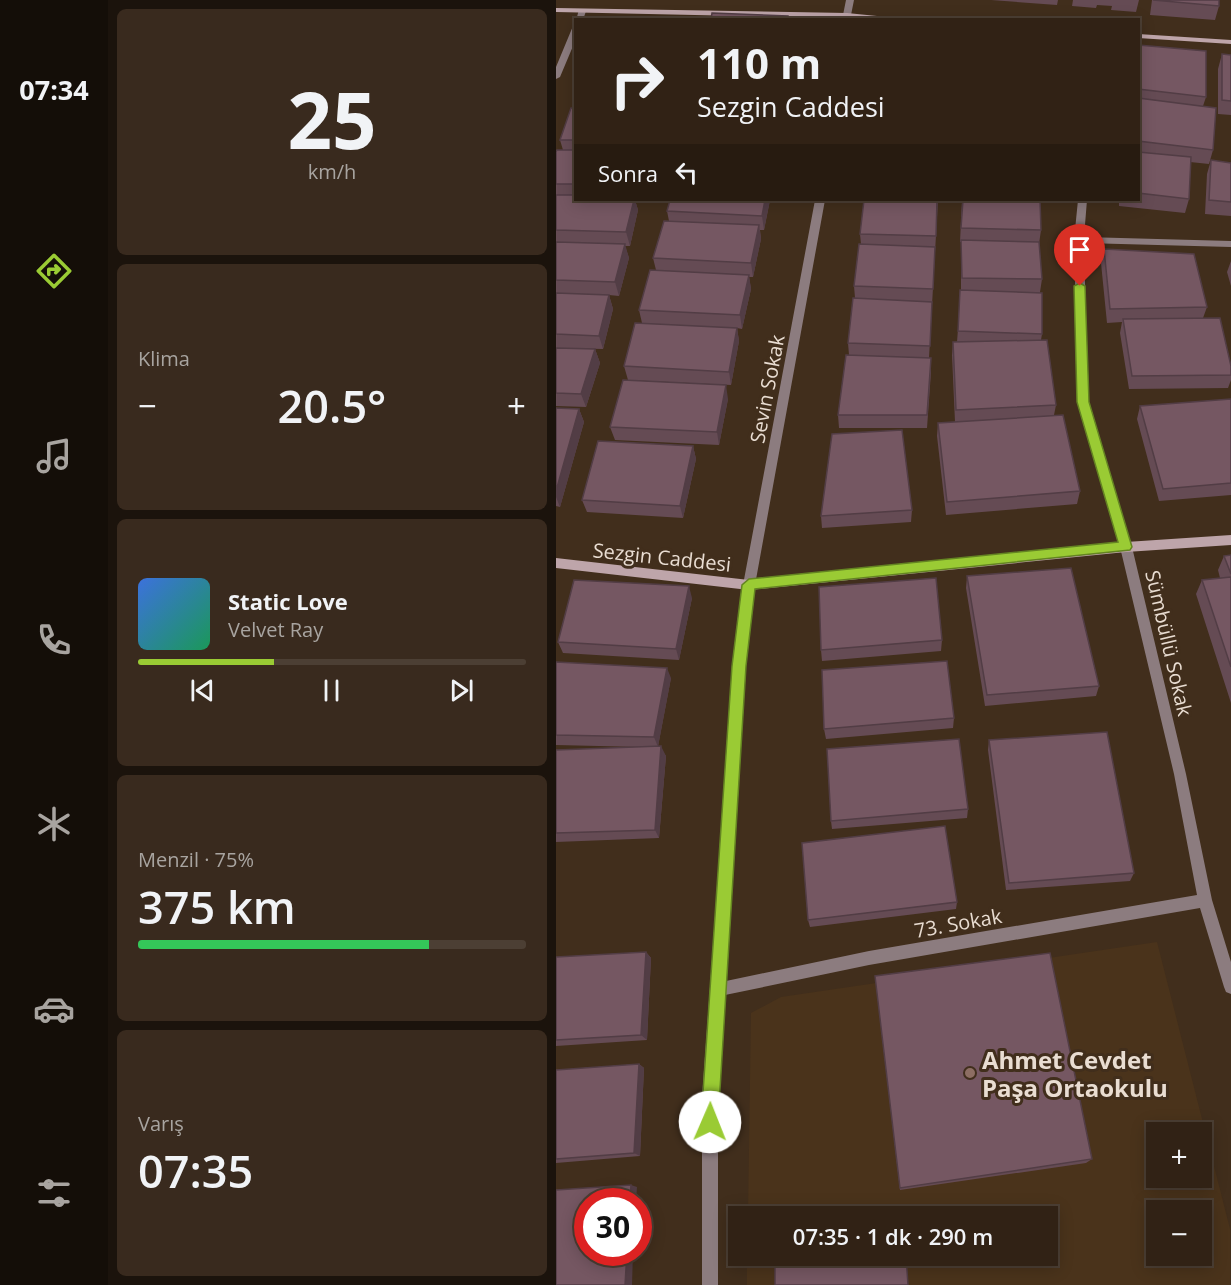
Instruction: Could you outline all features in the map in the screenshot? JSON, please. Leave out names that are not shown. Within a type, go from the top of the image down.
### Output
[{"type":"street","points":[[847,17],[850,0]]},
{"type":"street","points":[[556,10],[869,18]]},
{"type":"street","points":[[580,18],[582,11]]},
{"type":"street","points":[[556,77],[574,33]]},
{"type":"street","points":[[1140,36],[1231,42]]},
{"type":"street","name":"Sevin Sokak","points":[[710,1285],[709,1098],[719,986],[739,666],[749,585],[820,201]]},
{"type":"street","name":"Sümbüllü Sokak","points":[[1083,201],[1079,240],[1083,402],[1126,547],[1180,774],[1205,900],[1231,987]]},
{"type":"street","points":[[1079,240],[1231,244]]},
{"type":"street","name":"Sezgin Caddesi","points":[[556,563],[749,585],[1126,547],[1231,540]]},
{"type":"street","name":"73. Sokak","points":[[719,986],[722,989],[869,958],[1205,900]]},
{"type":"shaded area","name":"Ahmet Cevdet Paşa Ortaokulu","points":[[1157,942],[1203,1122],[1146,1122],[1146,1188],[1212,1188],[1212,1158],[1230,1229],[1230,1285],[747,1285],[747,1266],[1058,1266],[1058,1206],[748,1206],[751,1013],[781,997]]},
{"type":"building","points":[[1153,0],[1219,0],[1219,6]]},
{"type":"building","points":[[712,13],[788,16],[788,18],[711,18]]},
{"type":"building","points":[[1140,45],[1206,51],[1206,97],[1140,89]]},
{"type":"building","points":[[1222,54],[1231,55],[1231,101],[1222,100]]},
{"type":"building","points":[[1140,98],[1216,108],[1213,150],[1140,141]]},
{"type":"building","points":[[571,108],[574,109],[574,140],[560,140]]},
{"type":"building","points":[[557,150],[574,150],[574,184],[556,184]]},
{"type":"building","points":[[1140,152],[1191,157],[1189,199],[1140,193]]},
{"type":"building","points":[[1211,160],[1231,163],[1231,202],[1209,200]]},
{"type":"building","points":[[556,195],[574,195],[574,201],[634,201],[626,232],[556,230]]},
{"type":"building","points":[[670,201],[765,201],[762,216],[667,211]]},
{"type":"building","points":[[864,201],[937,201],[936,236],[860,234]]},
{"type":"building","points":[[963,201],[1040,201],[1041,230],[961,228]]},
{"type":"building","points":[[664,221],[759,225],[751,263],[653,258]]},
{"type":"building","points":[[961,240],[1039,242],[1042,279],[962,278]]},
{"type":"building","points":[[556,242],[625,244],[615,282],[556,280]]},
{"type":"building","points":[[859,244],[935,247],[933,289],[854,286]]},
{"type":"building","points":[[1104,249],[1194,254],[1207,307],[1110,309]]},
{"type":"building","points":[[650,270],[749,275],[740,315],[639,310]]},
{"type":"building","points":[[960,290],[1042,293],[1042,334],[958,331]]},
{"type":"building","points":[[556,293],[609,295],[599,336],[556,334]]},
{"type":"building","points":[[853,298],[932,302],[930,346],[848,343]]},
{"type":"building","points":[[1220,318],[1231,375],[1132,376],[1123,319]]},
{"type":"building","points":[[635,323],[737,328],[729,372],[624,366]]},
{"type":"building","points":[[1047,340],[1056,405],[956,410],[953,342]]},
{"type":"building","points":[[556,348],[595,349],[581,394],[556,393]]},
{"type":"building","points":[[846,355],[931,358],[927,415],[838,415]]},
{"type":"building","points":[[623,380],[726,385],[717,432],[610,427]]},
{"type":"building","points":[[1231,399],[1231,483],[1163,489],[1140,406]]},
{"type":"building","points":[[556,408],[579,409],[556,491]]},
{"type":"building","points":[[1063,415],[1080,491],[947,502],[938,423]]},
{"type":"building","points":[[902,430],[912,510],[821,516],[832,434]]},
{"type":"building","points":[[598,441],[693,446],[680,506],[582,500]]},
{"type":"building","points":[[1231,555],[1231,574],[1224,556]]},
{"type":"building","points":[[1071,568],[1099,686],[987,695],[967,576]]},
{"type":"building","points":[[1231,577],[1231,667],[1202,580]]},
{"type":"building","points":[[936,578],[942,640],[821,650],[819,587]]},
{"type":"building","points":[[574,580],[689,586],[676,649],[558,642]]},
{"type":"building","points":[[947,661],[954,718],[824,729],[822,670]]},
{"type":"building","points":[[556,662],[667,668],[654,737],[556,735]]},
{"type":"building","points":[[1107,732],[1134,873],[1009,883],[989,740]]},
{"type":"building","points":[[959,739],[968,809],[831,821],[827,749]]},
{"type":"building","points":[[661,746],[655,830],[556,833],[556,750]]},
{"type":"building","points":[[945,826],[957,902],[808,920],[802,843]]},
{"type":"building","points":[[646,952],[641,1035],[556,1040],[556,957]]},
{"type":"building","points":[[1050,953],[1092,1159],[900,1188],[875,976]]},
{"type":"building","points":[[639,1064],[634,1153],[556,1159],[556,1070]]},
{"type":"building","points":[[631,1185],[631,1188],[586,1188]]},
{"type":"building","points":[[574,1189],[574,1266],[626,1266],[625,1285],[556,1285],[556,1190]]},
{"type":"building","points":[[775,1266],[907,1266],[908,1285],[775,1285]]},
{"type":"place","name":"Ahmet Cevdet Paşa Ortaokulu","points":[[970,1073]]},
{"type":"route","points":[[710,1122],[709,1098],[719,986],[739,666],[749,585],[1126,547],[1083,402],[1080,286]]}]
